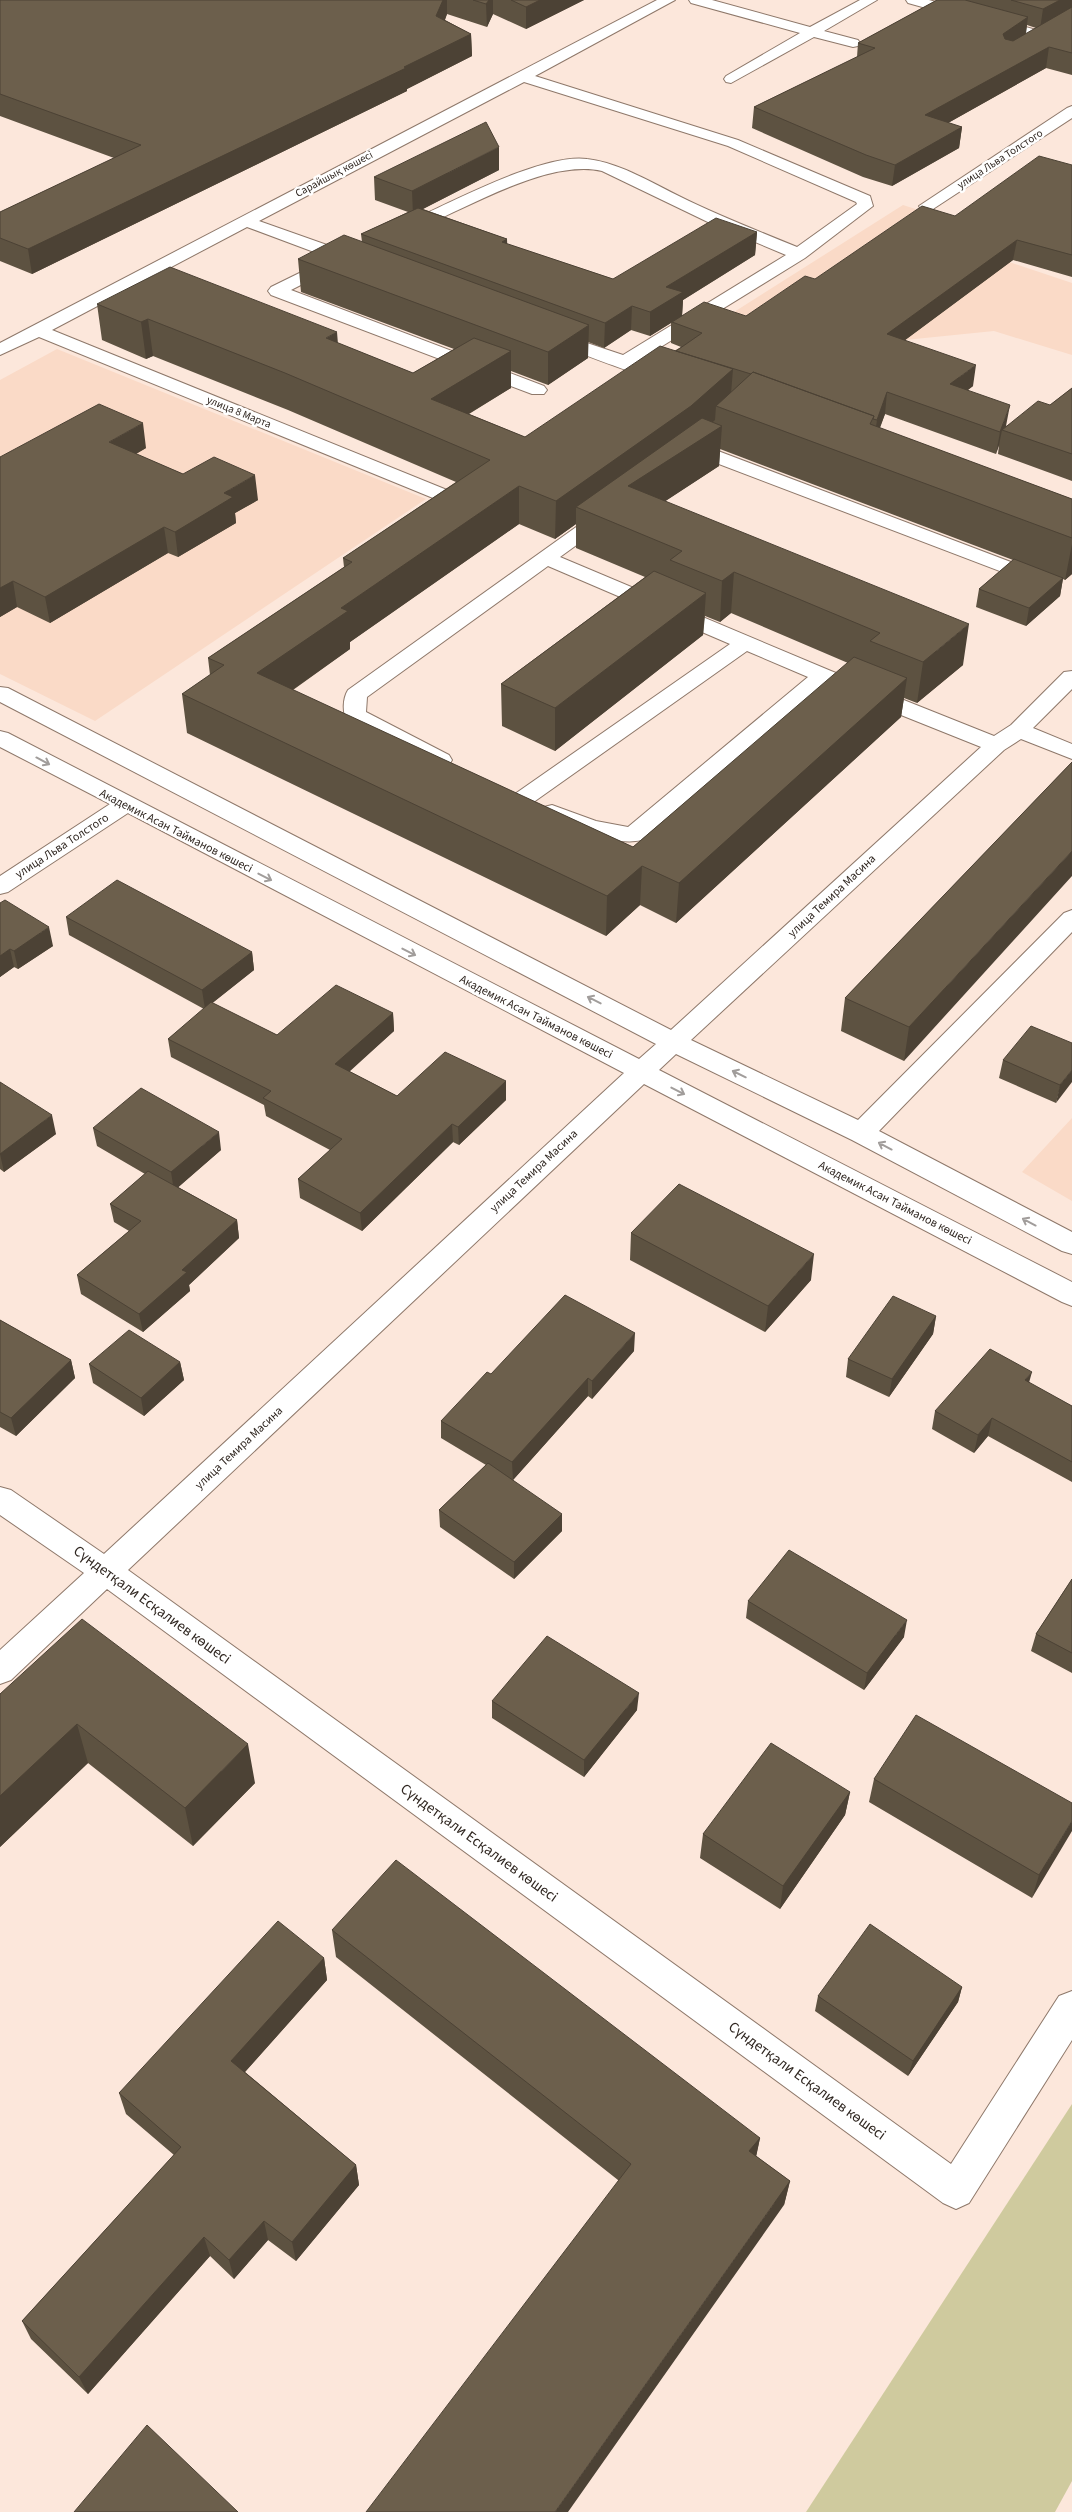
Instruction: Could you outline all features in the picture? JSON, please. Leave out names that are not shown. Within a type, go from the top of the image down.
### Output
[{"type":"street","name":"Сарайшық көшесі","points":[[0,350],[668,0]]},
{"type":"street","points":[[696,0],[853,43]]},
{"type":"street","points":[[731,79],[870,0]]},
{"type":"street","points":[[913,0],[1042,36]]},
{"type":"street","points":[[1026,46],[1057,26]]},
{"type":"street","points":[[521,76],[733,143],[864,199],[865,206],[799,254],[623,363]]},
{"type":"street","name":"улица Льва Толстого","points":[[927,206],[1072,111]]},
{"type":"street","points":[[401,231],[496,188],[550,167],[586,163],[607,168],[718,221],[799,254]]},
{"type":"street","points":[[245,221],[369,267]]},
{"type":"street","points":[[701,231],[718,221]]},
{"type":"street","points":[[418,223],[437,230]]},
{"type":"street","points":[[367,245],[342,256],[277,291],[538,390]]},
{"type":"street","name":"улица 8 Марта","points":[[38,330],[440,494]]},
{"type":"street","points":[[542,332],[623,363],[680,382]]},
{"type":"street","points":[[696,448],[1059,586]]},
{"type":"street","points":[[459,769],[355,715],[356,695],[625,500]]},
{"type":"street","points":[[546,558],[823,676],[996,745]]},
{"type":"street","points":[[745,643],[511,796],[591,827],[633,835],[823,676]]},
{"type":"street","name":"улица Темира Масина","points":[[0,1670],[641,1072],[996,745],[1019,730],[1072,677]]},
{"type":"street","points":[[0,693],[674,1042],[861,1133],[1072,1244]]},
{"type":"street","points":[[1019,730],[1072,752]]},
{"type":"street","name":"Академик Асан Тайманов көшесі","points":[[0,738],[125,805],[1072,1295]]},
{"type":"street","name":"улица Льва Толстого","points":[[0,887],[125,805]]},
{"type":"street","points":[[861,1133],[1072,918]]},
{"type":"street","name":"Сүндетқали Есқалиев көшесі","points":[[0,1499],[107,1572],[956,2190],[1072,2008]]},
{"type":"shaded area","points":[[903,205],[1032,246],[1009,262],[1072,283],[1072,355],[994,331],[816,349],[682,345]]},
{"type":"shaded area","points":[[57,349],[426,499],[95,721],[0,674],[0,380]]},
{"type":"shaded area","points":[[1072,1118],[1072,1201],[1022,1172]]},
{"type":"shaded area","points":[[1072,2104],[1072,2481],[1055,2512],[806,2512]]},
{"type":"building","points":[[0,0],[443,0],[436,16],[471,34],[404,67],[406,68],[28,249],[0,238],[0,212],[141,145],[0,94]]},
{"type":"building","points":[[473,0],[489,0],[486,4]]},
{"type":"building","points":[[511,0],[540,0],[526,7]]},
{"type":"building","points":[[937,0],[965,0],[1028,17],[1003,34],[1005,39],[1013,41],[1072,7],[1072,53],[1049,47],[925,115],[962,127],[895,165],[866,155],[754,107],[875,48],[858,43]]},
{"type":"building","points":[[1011,0],[1060,0],[1043,9]]},
{"type":"building","points":[[486,122],[499,147],[412,191],[374,177]]},
{"type":"building","points":[[1039,156],[1072,165],[1072,255],[1017,240],[887,334],[976,365],[950,384],[1010,405],[1000,432],[887,392],[877,420],[873,419],[874,416],[753,372],[751,374],[676,351],[702,333],[672,322],[704,302],[746,316],[805,276],[815,279],[922,206],[955,216]]},
{"type":"building","points":[[418,208],[507,239],[502,242],[613,279],[716,218],[757,232],[666,287],[683,292],[650,312],[632,306],[605,323],[361,234]]},
{"type":"building","points":[[344,235],[589,325],[548,352],[298,259]]},
{"type":"building","points":[[170,267],[337,332],[326,338],[413,373],[474,338],[511,351],[431,399],[525,437],[660,346],[733,369],[691,406],[556,501],[519,486],[341,608],[348,611],[257,673],[633,847],[854,657],[907,678],[679,883],[642,866],[607,896],[182,694],[224,665],[208,658],[352,562],[343,558],[490,460],[285,373],[148,319],[141,322],[97,304]]},
{"type":"building","points":[[753,372],[874,416],[870,424],[1072,499],[1072,538],[716,406]]},
{"type":"building","points":[[1072,388],[1072,454],[1002,430],[1038,401],[1050,405]]},
{"type":"building","points":[[99,404],[143,423],[109,442],[183,474],[214,457],[255,475],[224,493],[233,497],[175,532],[164,527],[45,597],[13,581],[0,588],[0,457]]},
{"type":"building","points":[[702,418],[722,426],[628,486],[969,624],[923,662],[870,641],[880,633],[734,572],[722,581],[670,560],[682,551],[576,507]]},
{"type":"building","points":[[1014,559],[1063,578],[1029,608],[979,589]]},
{"type":"building","points":[[654,571],[706,593],[555,708],[501,684]]},
{"type":"building","points":[[1072,762],[1072,851],[909,1027],[845,998]]},
{"type":"building","points":[[117,880],[252,952],[202,990],[66,917]]},
{"type":"building","points":[[5,900],[49,927],[14,951],[10,949],[0,956],[0,903]]},
{"type":"building","points":[[336,985],[393,1013],[335,1064],[397,1096],[445,1052],[506,1081],[458,1127],[452,1124],[360,1213],[298,1179],[342,1139],[263,1098],[271,1091],[168,1039],[211,1002],[277,1035]]},
{"type":"building","points":[[1031,1026],[1072,1043],[1072,1070],[1060,1085],[1003,1060]]},
{"type":"building","points":[[0,1082],[52,1115],[0,1154]]},
{"type":"building","points":[[141,1088],[219,1132],[171,1172],[93,1128]]},
{"type":"building","points":[[148,1171],[237,1220],[182,1270],[187,1272],[139,1314],[77,1275],[141,1221],[110,1204]]},
{"type":"building","points":[[679,1184],[814,1254],[768,1306],[631,1233]]},
{"type":"building","points":[[565,1295],[635,1333],[592,1381],[588,1378],[512,1462],[441,1421],[487,1372],[491,1374]]},
{"type":"building","points":[[893,1296],[936,1316],[892,1379],[848,1359]]},
{"type":"building","points":[[0,1320],[71,1360],[11,1418],[0,1412]]},
{"type":"building","points":[[129,1330],[180,1362],[141,1398],[89,1364]]},
{"type":"building","points":[[990,1349],[1032,1372],[1025,1380],[1072,1406],[1072,1462],[992,1418],[978,1435],[935,1411]]},
{"type":"building","points":[[488,1463],[562,1514],[514,1562],[439,1510]]},
{"type":"building","points":[[789,1550],[907,1620],[867,1673],[748,1601]]},
{"type":"building","points":[[1072,1579],[1072,1653],[1036,1634]]},
{"type":"building","points":[[82,1619],[248,1744],[185,1808],[77,1724],[0,1796],[0,1694]]},
{"type":"building","points":[[547,1636],[639,1693],[584,1760],[492,1701]]},
{"type":"building","points":[[916,1715],[1072,1803],[1072,1821],[1039,1875],[874,1779]]},
{"type":"building","points":[[771,1743],[850,1792],[783,1886],[703,1834]]},
{"type":"building","points":[[396,1860],[760,2138],[749,2151],[790,2181],[555,2512],[366,2512],[631,2164],[332,1930]]},
{"type":"building","points":[[278,1921],[324,1958],[231,2061],[356,2165],[292,2242],[264,2221],[229,2260],[204,2237],[79,2377],[22,2321],[181,2147],[119,2093]]},
{"type":"building","points":[[870,1924],[962,1987],[913,2061],[818,1996]]},
{"type":"building","points":[[147,2425],[238,2512],[74,2512]]}]
